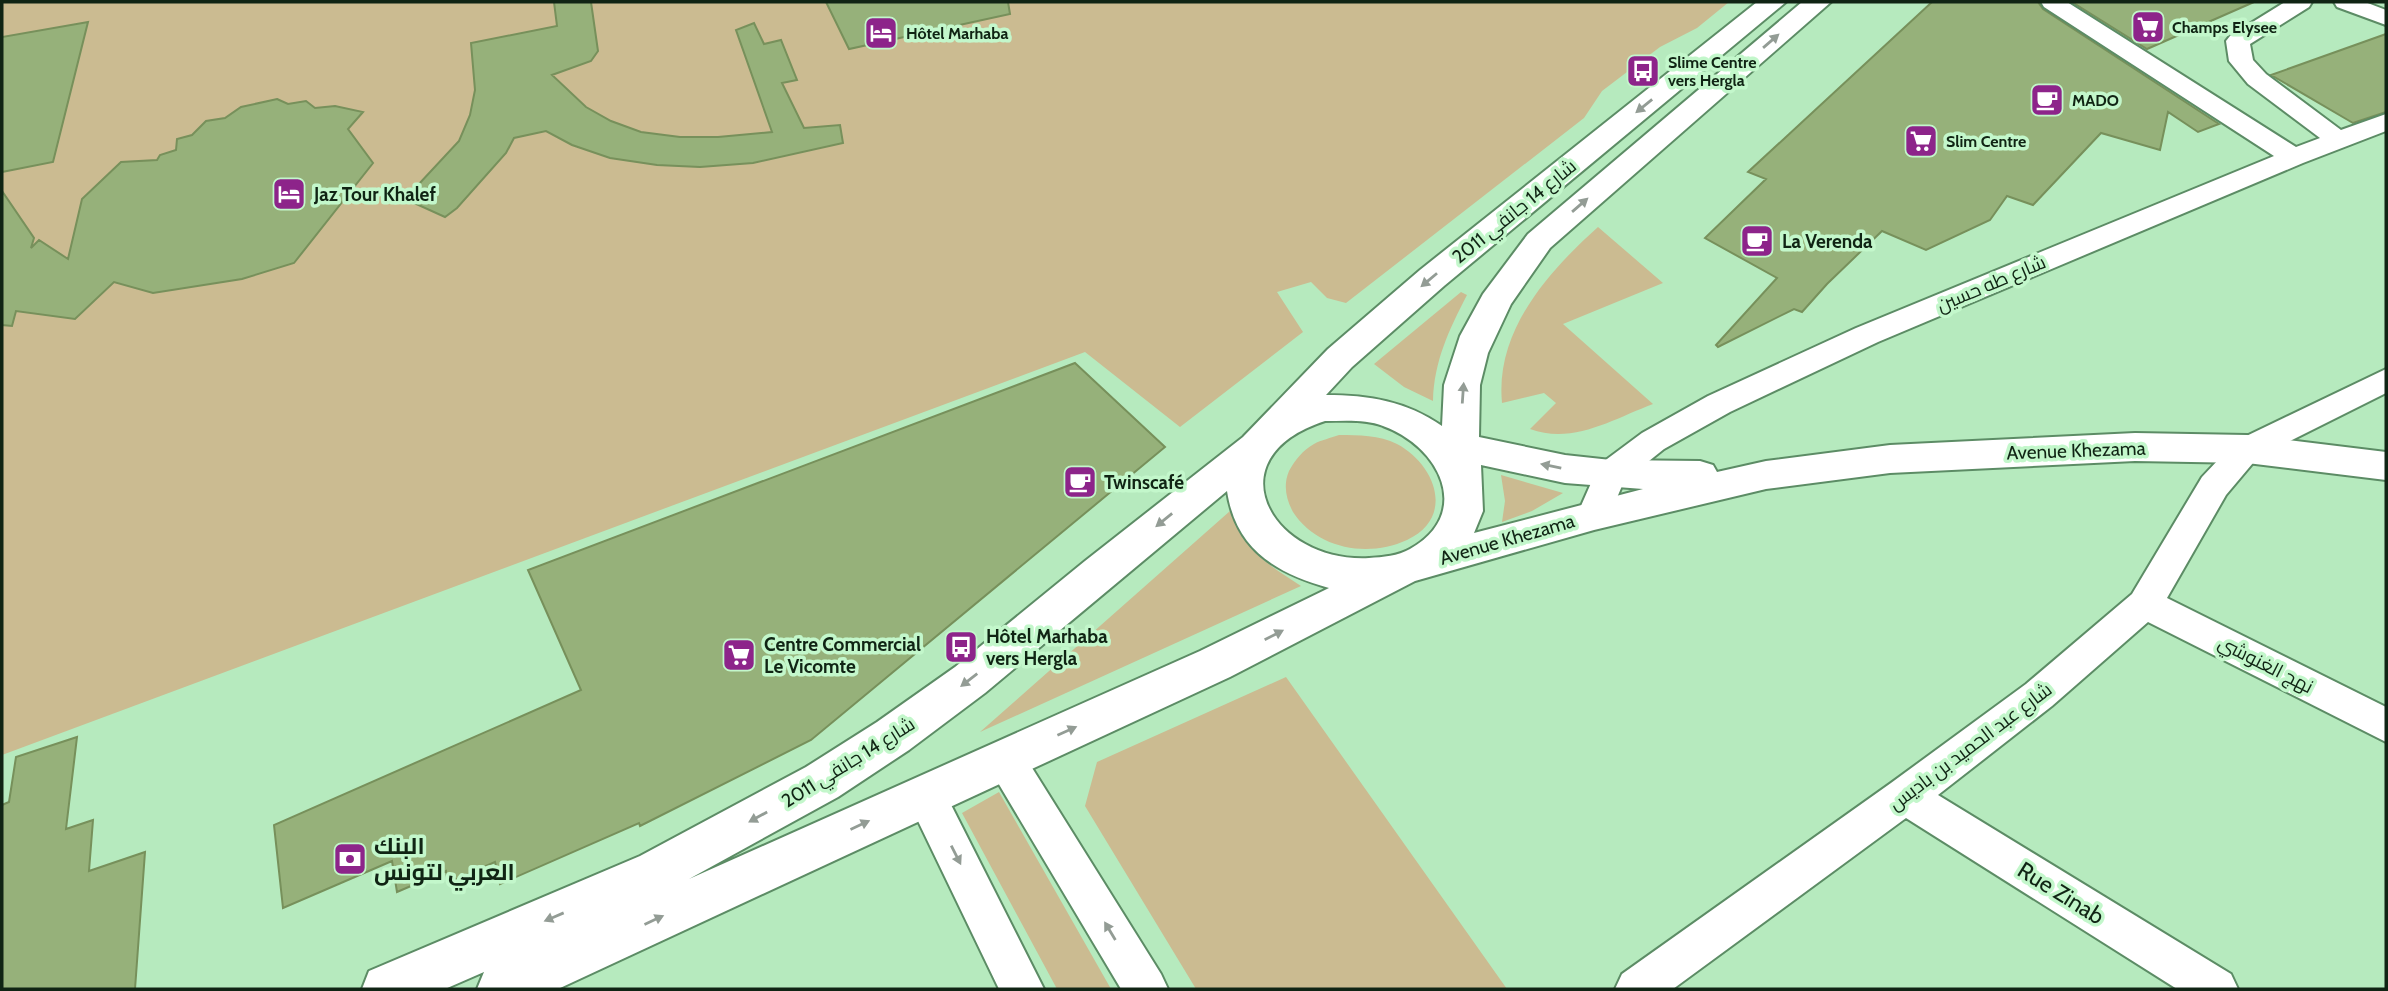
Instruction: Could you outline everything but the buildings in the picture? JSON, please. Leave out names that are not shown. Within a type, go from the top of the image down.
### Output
[{"type":"main road","name":"شارع 14 جانفي 2011","points":[[387,989],[657,872],[822,782],[893,736],[970,680],[1261,440],[1340,358],[1432,278],[1773,2]]},
{"type":"main road","name":"شارع 14 جانفي 2011","points":[[1450,444],[1464,373],[1492,303],[1539,240],[1818,2]]},
{"type":"main road","points":[[502,989],[1215,664],[1410,568],[1442,548],[1457,530],[1464,508],[1464,486],[1450,444],[1394,415],[1360,408],[1325,408],[1293,418],[1261,440],[1244,473],[1245,502],[1260,531],[1286,555],[1321,571],[1361,576],[1410,568]]},
{"type":"main road","name":"Avenue Khezama","points":[[1450,444],[1565,469],[1611,474],[1766,475]]},
{"type":"main road","name":"Avenue Khezama","points":[[1410,568],[1594,515],[1766,475],[1890,459],[2135,447],[2247,449],[2386,466]]},
{"type":"street","points":[[2052,2],[2294,157]]},
{"type":"street","points":[[2301,2],[2238,41],[2241,61],[2257,79],[2339,140]]},
{"type":"street","points":[[2345,2],[2386,18]]},
{"type":"street","name":"شارع طه حسين","points":[[1611,474],[1672,430],[1867,335],[2294,157],[2386,122]]},
{"type":"street","points":[[2247,449],[2386,380]]},
{"type":"street","name":"شارع عبد الحميد بن باديس","points":[[1637,989],[1905,796],[2039,695],[2145,604],[2214,486],[2247,449]]},
{"type":"street","name":"Avenue Khezama","points":[[1594,515],[1611,474]]},
{"type":"street","name":"نهج الغنوشي","points":[[2145,604],[2386,725]]},
{"type":"street","points":[[1005,759],[1146,989]]},
{"type":"street","points":[[925,794],[1022,989]]},
{"type":"street","name":"Rue Zinab","points":[[1905,796],[2216,989]]},
{"type":"shaded area","points":[[2,2],[1729,2],[1697,28],[1660,47],[1602,91],[1584,118],[1346,303],[1327,298],[1311,282],[1277,292],[1303,332],[1180,427],[1085,352],[2,755]]},
{"type":"shaded area","points":[[1598,227],[1663,283],[1563,324],[1653,404],[1608,423],[1577,432],[1546,433],[1530,429],[1556,403],[1544,393],[1502,403],[1502,377],[1507,351],[1516,328],[1544,283]]},
{"type":"shaded area","points":[[1461,292],[1467,295],[1439,359],[1433,401],[1404,387],[1374,364]]},
{"type":"shaded area","points":[[1339,435],[1369,436],[1390,441],[1410,453],[1421,464],[1435,491],[1431,518],[1422,530],[1407,540],[1392,545],[1360,549],[1329,542],[1303,525],[1293,512],[1287,497],[1286,481],[1289,471],[1310,446]]},
{"type":"shaded area","points":[[1501,475],[1563,493],[1532,511],[1502,522],[1505,501]]},
{"type":"shaded area","points":[[1230,511],[1250,547],[1301,586],[980,732]]},
{"type":"shaded area","points":[[1286,677],[1507,989],[1196,989],[1085,806],[1097,762]]},
{"type":"shaded area","points":[[999,792],[1111,989],[1057,989],[962,813]]},
{"type":"place","name":"Champs Elysee","points":[[2148,27]]},
{"type":"place","name":"Hôtel Marhaba","points":[[881,33]]},
{"type":"place","name":"Slime Centre vers Hergla","points":[[1643,71]]},
{"type":"place","name":"MADO","points":[[2047,100]]},
{"type":"place","name":"Slim Centre","points":[[1921,141]]},
{"type":"place","name":"Jaz Tour Khalef","points":[[289,194]]},
{"type":"place","name":"La Verenda","points":[[1757,241]]},
{"type":"place","name":"Twinscafé","points":[[1080,482]]},
{"type":"place","name":"Hôtel Marhaba vers Hergla","points":[[961,647]]},
{"type":"place","name":"Centre Commercial Le Vicomte","points":[[739,655]]},
{"type":"place","name":"البنك العربي لتونس","points":[[350,859]]}]
